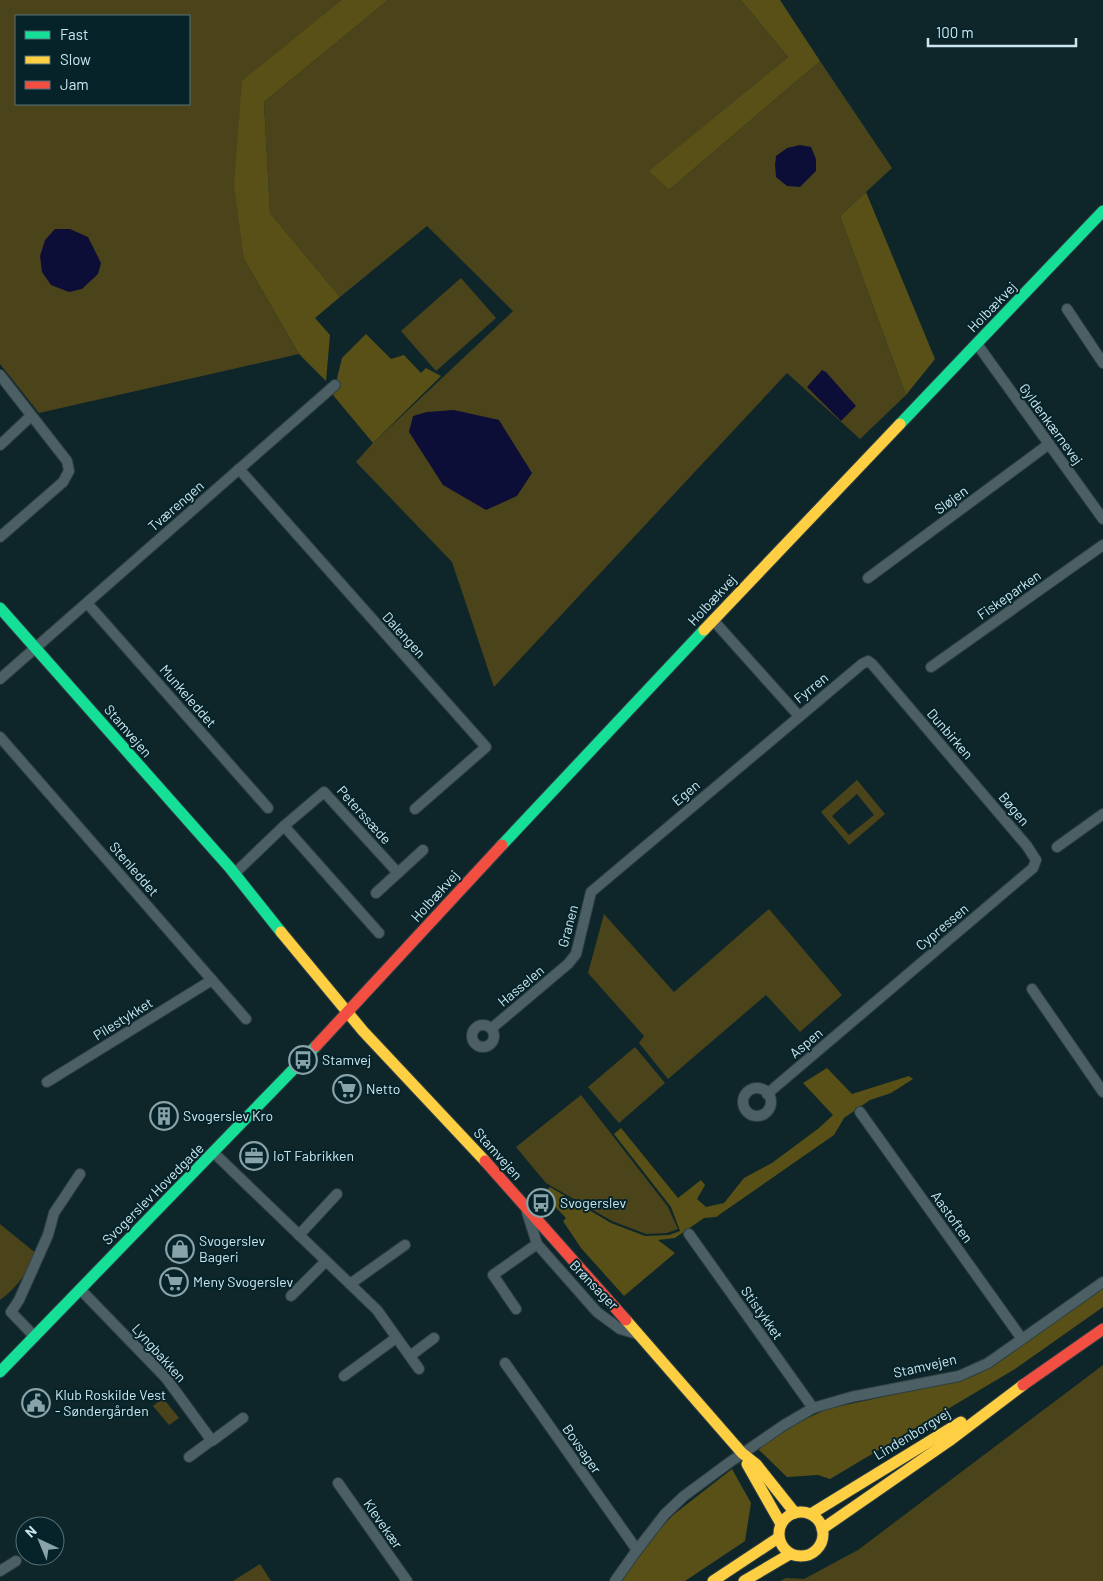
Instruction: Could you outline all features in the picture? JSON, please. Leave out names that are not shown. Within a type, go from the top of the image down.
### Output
[{"type":"street","name":"Holbækvej","points":[[348,1014],[552,790],[1103,212]]},
{"type":"street","points":[[1067,310],[1103,363]]},
{"type":"street","name":"Gyldenkærnevej","points":[[978,344],[1103,519]]},
{"type":"street","points":[[0,376],[67,461],[69,472],[63,482],[0,537]]},
{"type":"street","name":"Tværengen","points":[[0,678],[335,385]]},
{"type":"street","points":[[0,445],[31,416]]},
{"type":"street","name":"Sløjen","points":[[868,578],[1049,444]]},
{"type":"street","name":"Dalengen","points":[[239,470],[486,747],[415,809]]},
{"type":"street","name":"Fiskeparken","points":[[931,667],[1103,545]]},
{"type":"street","name":"Munkeleddet","points":[[87,603],[268,808]]},
{"type":"street","name":"Stamvejen","points":[[0,608],[234,874],[348,1014],[525,1206],[742,1453],[756,1464],[795,1512]]},
{"type":"street","name":"Fyrren","points":[[713,620],[799,716],[868,661],[910,709]]},
{"type":"street","name":"Dunbirken","points":[[910,709],[969,777]]},
{"type":"street","name":"Egen","points":[[591,892],[799,716]]},
{"type":"street","name":"Stenleddet","points":[[0,737],[246,1019]]},
{"type":"street","name":"Bøgen","points":[[969,777],[1027,846],[1036,860]]},
{"type":"street","name":"Peterssæde","points":[[284,826],[324,792],[398,873]]},
{"type":"street","points":[[1057,847],[1103,814]]},
{"type":"street","points":[[234,874],[284,826],[380,934]]},
{"type":"street","points":[[376,893],[424,850]]},
{"type":"street","name":"Cypressen","points":[[862,1013],[1033,868],[1036,860]]},
{"type":"street","name":"Granen","points":[[568,964],[576,954],[591,892]]},
{"type":"street","name":"Hasselen","points":[[492,1028],[568,964]]},
{"type":"street","name":"Pilestykket","points":[[47,1082],[212,980]]},
{"type":"street","points":[[1032,989],[1103,1092]]},
{"type":"street","name":"Aspen","points":[[767,1094],[862,1013]]},
{"type":"street","name":"Svogerslev Hovedgade","points":[[2,1368],[35,1337],[348,1014]]},
{"type":"street","name":"Aastoften","points":[[860,1112],[1022,1339]]},
{"type":"street","points":[[214,1153],[376,1310],[419,1369]]},
{"type":"street","points":[[35,1337],[11,1312],[19,1300],[48,1236],[54,1213],[80,1174]]},
{"type":"street","points":[[299,1235],[337,1194]]},
{"type":"street","name":"Brønsager","points":[[525,1206],[537,1244],[597,1312],[620,1329],[639,1335]]},
{"type":"street","name":"Stistykket","points":[[689,1234],[813,1408]]},
{"type":"street","points":[[516,1309],[493,1276],[537,1244]]},
{"type":"street","points":[[350,1284],[406,1245]]},
{"type":"street","points":[[291,1296],[326,1261]]},
{"type":"street","name":"Stamvejen","points":[[615,1581],[665,1514],[678,1502],[742,1453],[813,1408],[851,1397],[958,1376],[988,1362],[1103,1282]]},
{"type":"street","name":"Lyngbakken","points":[[80,1289],[166,1378],[212,1440]]},
{"type":"street","name":"Lindenborgvej","points":[[822,1529],[950,1441],[1029,1381],[1103,1329]]},
{"type":"street","points":[[344,1376],[396,1338]]},
{"type":"street","points":[[410,1356],[434,1338]]},
{"type":"street","name":"Bovsager","points":[[505,1363],[637,1550]]},
{"type":"street","name":"Lindenborgvej","points":[[810,1514],[1029,1381]]},
{"type":"street","points":[[189,1457],[243,1418]]},
{"type":"street","name":"Stamvejen","points":[[742,1453],[781,1524]]},
{"type":"street","name":"Klevekær","points":[[338,1483],[407,1581]]},
{"type":"street","points":[[795,1512],[810,1514],[820,1523],[822,1529],[822,1540],[817,1550],[801,1557],[790,1554],[782,1548],[778,1538],[781,1524],[795,1512]]},
{"type":"street","points":[[714,1581],[778,1538]]},
{"type":"street","points":[[744,1581],[790,1554]]},
{"type":"street","points":[[0,1571],[15,1562]]},
{"type":"shaded area","points":[[0,0],[341,0],[242,82],[244,259],[299,354],[39,413],[0,364]]},
{"type":"shaded area","points":[[341,0],[388,0],[264,102],[270,213],[340,297],[315,318],[330,335],[326,381],[299,354],[244,259],[234,185],[242,81]]},
{"type":"shaded area","points":[[388,0],[741,0],[788,57],[650,171],[669,190],[820,61],[892,168],[840,216],[906,395],[860,439],[787,373],[494,687],[452,562],[356,462],[373,443],[545,281],[513,311],[427,226],[340,297],[270,213],[264,102]]},
{"type":"shaded area","points":[[741,0],[780,0],[820,61],[669,190],[649,171],[788,57]]},
{"type":"shaded area","points":[[800,145],[811,147],[816,159],[816,171],[800,187],[787,186],[776,177],[776,156],[787,148]]},
{"type":"shaded area","points":[[866,192],[935,359],[906,395],[840,216]]},
{"type":"shaded area","points":[[55,229],[70,229],[88,237],[101,263],[98,274],[82,289],[69,292],[51,285],[42,272],[40,256],[45,240]]},
{"type":"shaded area","points":[[461,278],[496,318],[436,371],[401,331]]},
{"type":"shaded area","points":[[366,334],[391,359],[404,355],[421,373],[426,368],[441,376],[373,443],[333,395],[342,358]]},
{"type":"shaded area","points":[[822,370],[826,372],[856,406],[841,421],[807,387]]},
{"type":"shaded area","points":[[454,410],[499,420],[532,473],[517,496],[486,510],[443,485],[409,432],[413,416],[427,412]]},
{"type":"shaded area","points":[[857,780],[885,814],[849,845],[821,812]],"holes":[[[857,794],[874,815],[849,835],[832,816]]]},
{"type":"shaded area","points":[[769,909],[842,995],[800,1032],[766,995],[668,1079],[639,1043],[644,1036],[588,973],[604,914],[674,992]]},
{"type":"shaded area","points":[[635,1047],[665,1083],[619,1123],[588,1087]]},
{"type":"shaded area","points":[[827,1068],[852,1094],[909,1076],[913,1079],[891,1093],[870,1100],[844,1118],[834,1135],[716,1217],[704,1218],[675,1238],[658,1240],[675,1253],[624,1296],[581,1248],[563,1221],[566,1218],[543,1194],[550,1187],[611,1223],[645,1236],[669,1235],[680,1231],[671,1207],[614,1134],[621,1128],[678,1198],[701,1180],[705,1185],[697,1199],[706,1207],[724,1203],[744,1178],[772,1163],[819,1128],[833,1115],[803,1083]]},
{"type":"shaded area","points":[[581,1095],[668,1207],[678,1229],[667,1233],[646,1234],[612,1221],[546,1183],[516,1147]]},
{"type":"shaded area","points":[[0,1224],[38,1255],[16,1285],[0,1300]]},
{"type":"shaded area","points":[[1103,1288],[1103,1307],[1015,1369],[830,1479],[818,1475],[787,1477],[758,1449],[791,1426],[827,1409],[961,1380],[992,1367]]},
{"type":"shaded area","points":[[1103,1365],[1103,1581],[780,1581],[786,1578],[804,1579],[858,1550]]},
{"type":"shaded area","points":[[163,1398],[179,1418],[169,1425],[153,1406]]},
{"type":"shaded area","points":[[732,1469],[751,1503],[745,1541],[685,1581],[618,1581],[638,1553],[673,1515]]},
{"type":"shaded area","points":[[260,1564],[271,1581],[233,1581]]},
{"type":"traffic: fast","points":[[900,424],[1103,211]]},
{"type":"traffic: fast","points":[[0,608],[230,868],[281,932]]},
{"type":"traffic: fast","points":[[502,845],[704,630]]},
{"type":"traffic: fast","points":[[0,1372],[316,1046]]},
{"type":"traffic: slow","points":[[704,630],[900,424]]},
{"type":"traffic: slow","points":[[281,932],[363,1031],[485,1161]]},
{"type":"traffic: slow","points":[[626,1320],[742,1453],[756,1464],[795,1513]]},
{"type":"traffic: slow","points":[[822,1529],[949,1441],[1023,1385]]},
{"type":"traffic: slow","points":[[811,1514],[961,1422]]},
{"type":"traffic: slow","points":[[747,1464],[781,1524]]},
{"type":"traffic: slow","points":[[805,1512],[817,1518],[822,1525],[823,1534],[822,1543],[817,1550],[810,1555],[797,1556],[789,1553],[782,1546],[779,1530],[782,1522],[789,1515],[805,1512]]},
{"type":"traffic: slow","points":[[713,1581],[778,1538]]},
{"type":"traffic: slow","points":[[744,1581],[790,1554]]},
{"type":"traffic: jam","points":[[316,1046],[502,845]]},
{"type":"traffic: jam","points":[[485,1161],[626,1320]]},
{"type":"traffic: jam","points":[[1023,1385],[1103,1329]]},
{"type":"place","name":"Stamvej","points":[[303,1060]]},
{"type":"place","name":"Netto","points":[[347,1089]]},
{"type":"place","name":"Svogerslev Kro","points":[[164,1116]]},
{"type":"place","name":"IoT Fabrikken","points":[[254,1156]]},
{"type":"place","name":"Svogerslev","points":[[541,1203]]},
{"type":"place","name":"Svogerslev Bageri","points":[[180,1249]]},
{"type":"place","name":"Meny Svogerslev","points":[[174,1282]]},
{"type":"place","name":"Klub Roskilde Vest - Søndergården","points":[[36,1403]]}]
